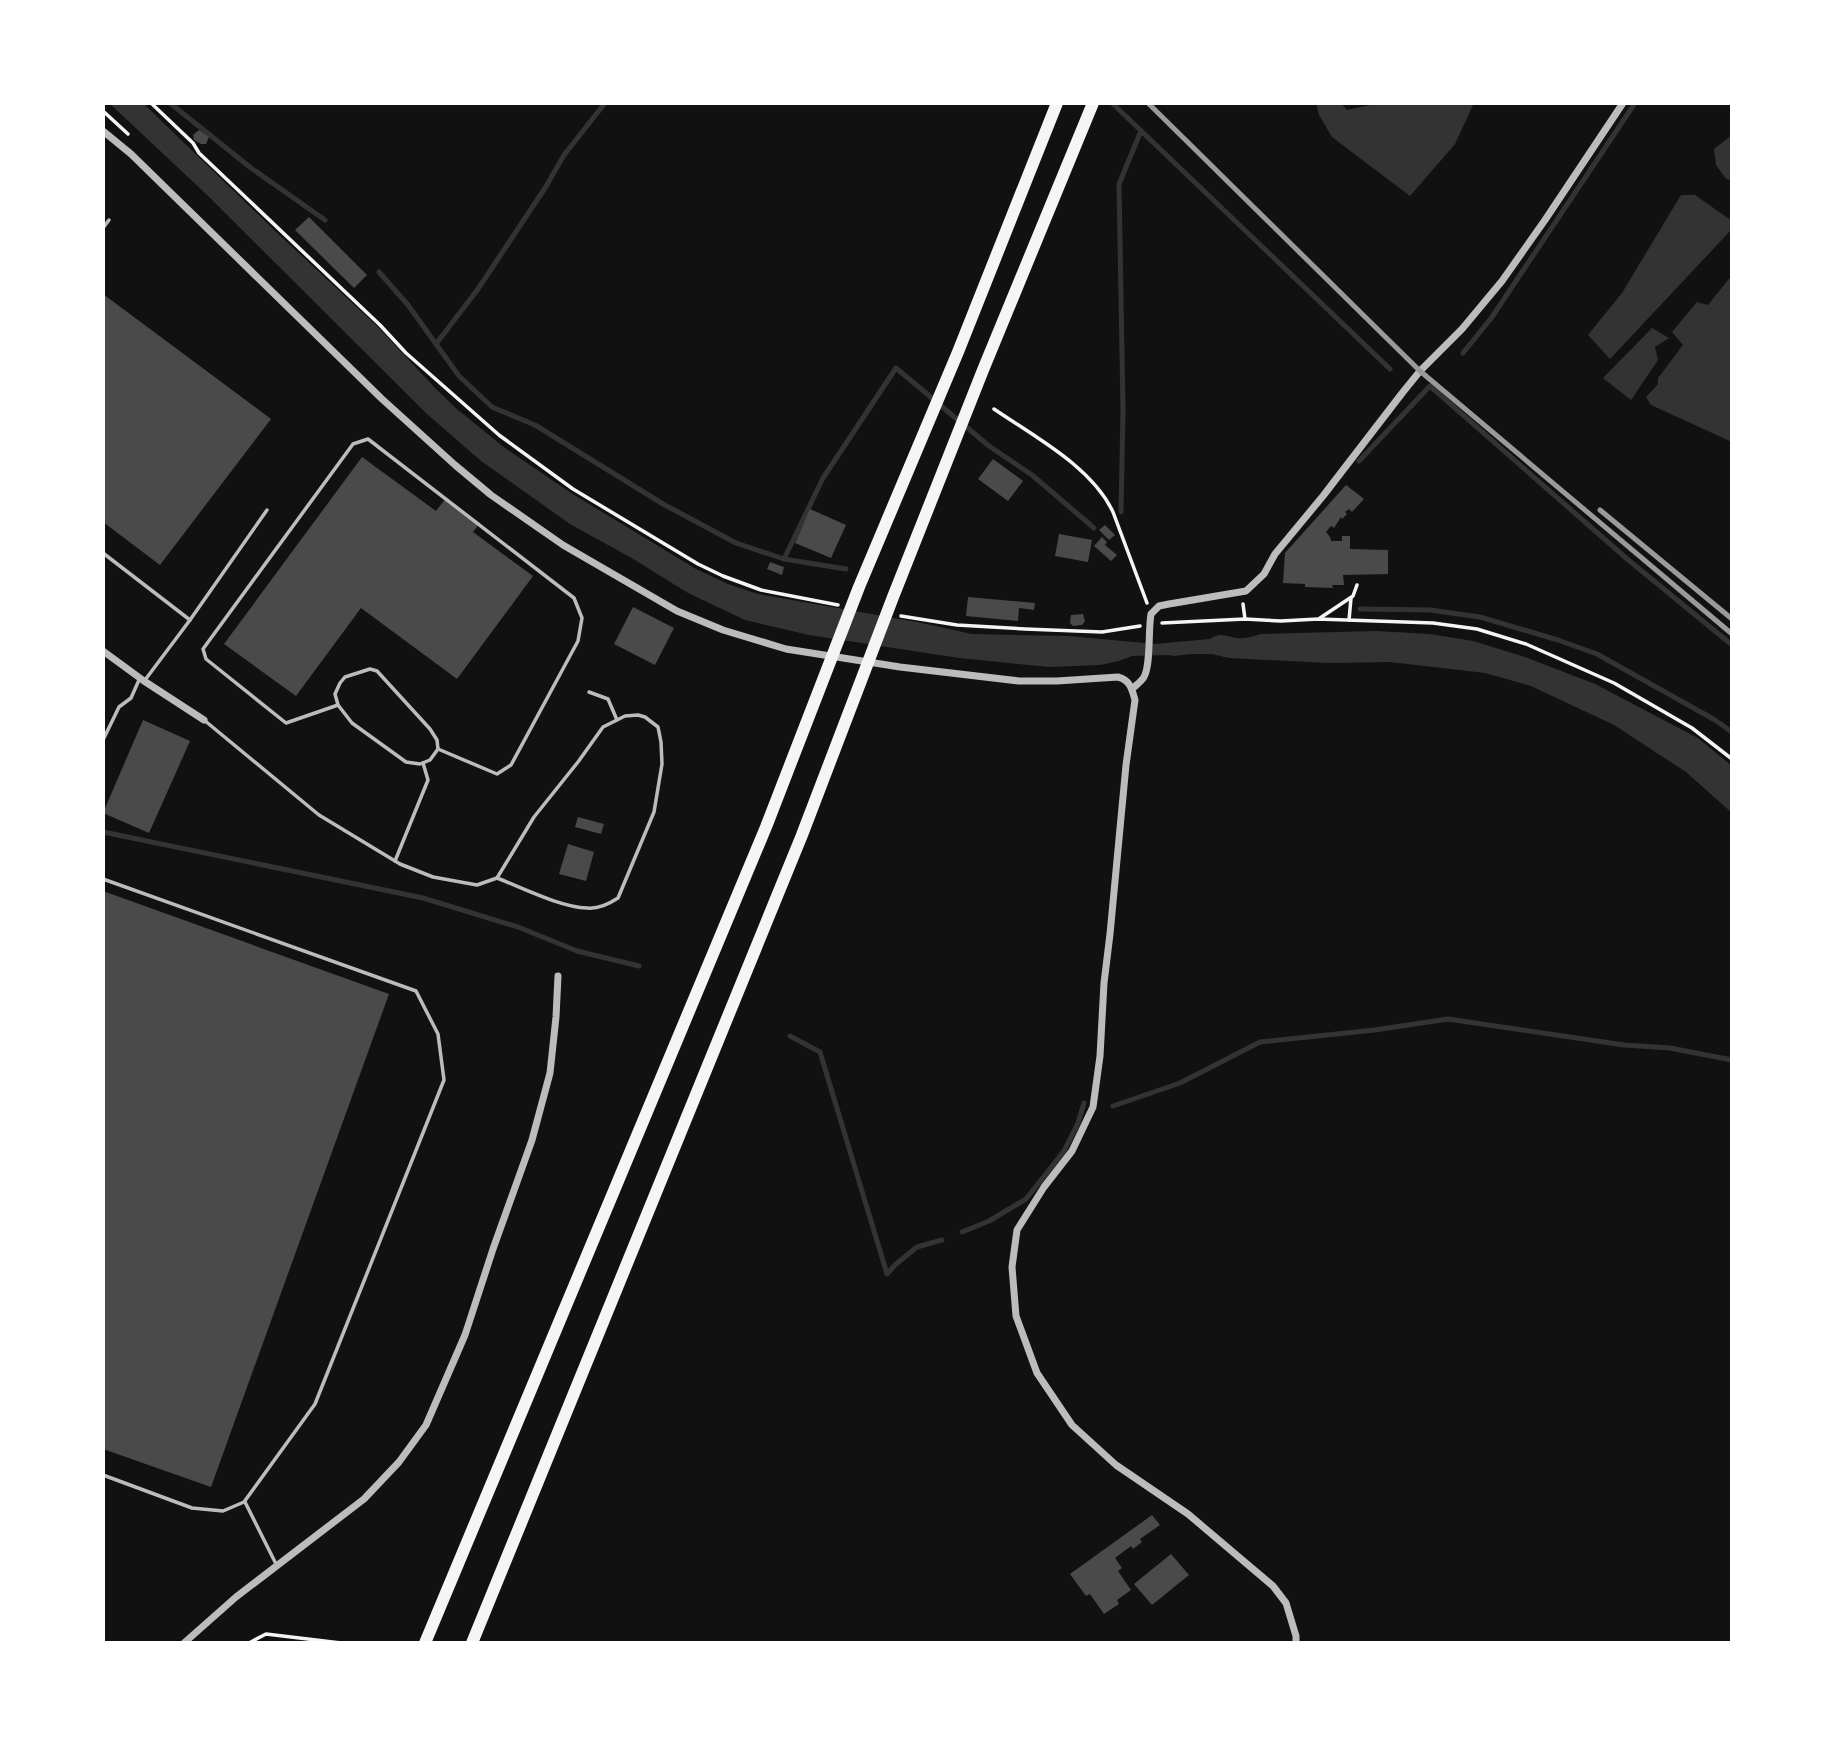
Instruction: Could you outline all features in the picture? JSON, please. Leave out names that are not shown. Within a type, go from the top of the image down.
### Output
[{"type":"highway","points":[[425,1643],[766,827],[859,587],[958,352],[1057,103]]},
{"type":"highway","points":[[472,1643],[802,835],[893,597],[1093,103]]},
{"type":"street","points":[[1132,690],[1143,679],[1148,668],[1151,614],[1159,606],[1246,591],[1264,574],[1275,554],[1420,370],[1462,329],[1502,281],[1623,103]]},
{"type":"street","points":[[103,131],[131,154],[382,399],[455,465],[491,495],[564,545],[677,611],[723,630],[786,649],[900,667],[1019,681],[1125,678],[1135,700],[1126,765],[1093,1107],[1073,1151],[1044,1187],[1017,1230],[1012,1267],[1016,1316],[1037,1373],[1072,1425],[1116,1465],[1188,1514],[1273,1587],[1286,1603],[1296,1643]]},
{"type":"street","points":[[105,652],[142,680],[204,720]]},
{"type":"street","points":[[184,1643],[236,1597],[364,1499],[399,1462],[426,1425],[465,1335],[532,1140],[550,1073],[558,976]]},
{"type":"lane","points":[[103,228],[109,220]]},
{"type":"lane","points":[[338,705],[286,723],[206,660],[204,649],[353,444],[368,439],[574,598],[582,618],[578,641],[511,765],[497,774],[438,749]]},
{"type":"lane","points":[[103,740],[119,707],[131,698],[142,680],[190,621],[267,510]]},
{"type":"lane","points":[[103,553],[190,621]]},
{"type":"lane","points":[[103,662],[105,652]]},
{"type":"lane","points":[[370,669],[377,671],[430,729],[437,740],[438,749],[430,761],[420,764],[406,762],[352,723],[338,705],[335,694],[340,683],[345,677],[370,669]]},
{"type":"lane","points":[[589,692],[608,699],[617,720]]},
{"type":"lane","points":[[204,720],[320,815],[395,861],[433,877],[477,885],[497,878],[534,817],[579,762],[603,727],[625,716],[638,715],[658,727],[662,764],[654,812],[618,898],[589,909],[569,906],[497,878]]},
{"type":"lane","points":[[395,861],[428,780],[423,763]]},
{"type":"lane","points":[[103,879],[416,991],[439,1034],[444,1080],[315,1404],[244,1502],[223,1511],[192,1508],[103,1475]]},
{"type":"lane","points":[[244,1502],[277,1566]]},
{"type":"path","points":[[151,103],[193,143],[199,153],[380,325],[406,354],[499,435],[573,489],[698,564],[723,576],[761,590],[842,606]]},
{"type":"path","points":[[103,111],[132,138]]},
{"type":"path","points":[[994,409],[1067,460],[1097,486],[1107,499],[1151,614]]},
{"type":"path","points":[[1349,620],[1351,598],[1357,585]]},
{"type":"path","points":[[1241,592],[1245,619]]},
{"type":"path","points":[[1318,619],[1351,598]]},
{"type":"path","points":[[893,615],[957,625],[1102,632],[1149,625],[1245,619],[1433,623],[1478,629],[1527,644],[1614,683],[1692,728],[1732,759]]},
{"type":"path","points":[[249,1643],[266,1634],[339,1642]]},
{"type":"shaded area","points":[[109,103],[143,103],[377,326],[437,390],[505,448],[571,493],[696,569],[728,584],[758,594],[972,634],[1069,636],[1155,644],[1210,639],[1221,635],[1243,638],[1261,634],[1376,631],[1430,634],[1473,641],[1525,657],[1595,684],[1698,738],[1732,766],[1732,813],[1686,772],[1614,725],[1531,686],[1485,673],[1390,662],[1330,663],[1229,658],[1212,654],[1132,656],[1100,665],[1049,667],[959,658],[809,635],[745,620],[688,593],[570,524],[481,461],[427,414],[205,193]]},
{"type":"shaded area","points":[[1316,103],[1341,103],[1347,110],[1374,103],[1474,103],[1455,144],[1410,196],[1332,137],[1319,115]]},
{"type":"shaded area","points":[[1732,135],[1732,180],[1726,179],[1716,165],[1714,149]]},
{"type":"shaded area","points":[[1681,195],[1695,195],[1732,221],[1732,229],[1610,359],[1588,335],[1622,293]]},
{"type":"shaded area","points":[[1732,275],[1732,442],[1651,405],[1646,397],[1658,384],[1658,378],[1683,345],[1672,332],[1697,302],[1708,305]]},
{"type":"shaded area","points":[[1652,328],[1669,338],[1655,347],[1658,360],[1631,400],[1603,378]]},
{"type":"building","points":[[199,130],[209,137],[206,144],[194,140],[193,135]]},
{"type":"building","points":[[309,217],[367,275],[354,288],[295,230]]},
{"type":"building","points":[[103,294],[271,419],[160,565],[103,522]]},
{"type":"building","points":[[362,457],[436,511],[446,498],[480,523],[473,532],[533,576],[457,679],[361,608],[296,696],[224,644]]},
{"type":"building","points":[[993,459],[1023,481],[1008,501],[978,479]]},
{"type":"building","points":[[1346,485],[1364,499],[1352,512],[1349,509],[1345,512],[1347,514],[1342,519],[1341,517],[1334,528],[1331,526],[1326,532],[1331,541],[1342,541],[1342,536],[1350,536],[1350,549],[1388,550],[1388,574],[1343,575],[1344,585],[1332,585],[1333,588],[1283,583],[1285,553]]},
{"type":"building","points":[[810,509],[846,525],[831,558],[795,543]]},
{"type":"building","points":[[1105,525],[1115,535],[1109,540],[1099,530]]},
{"type":"building","points":[[1059,534],[1092,540],[1088,562],[1055,556]]},
{"type":"building","points":[[1102,537],[1107,542],[1105,545],[1117,555],[1111,561],[1094,546]]},
{"type":"building","points":[[770,562],[784,567],[782,575],[767,569]]},
{"type":"building","points":[[968,597],[1035,603],[1034,610],[1019,608],[1018,621],[966,616]]},
{"type":"building","points":[[633,607],[674,628],[655,665],[614,644]]},
{"type":"building","points":[[1083,614],[1085,621],[1082,625],[1073,626],[1070,623],[1071,615]]},
{"type":"building","points":[[143,720],[190,741],[149,833],[103,813]]},
{"type":"building","points":[[578,817],[604,824],[601,834],[575,827]]},
{"type":"building","points":[[568,844],[594,852],[586,881],[559,874]]},
{"type":"building","points":[[103,891],[389,994],[211,1487],[103,1449]]},
{"type":"building","points":[[1152,1515],[1160,1525],[1140,1539],[1142,1542],[1133,1549],[1131,1546],[1115,1558],[1122,1568],[1118,1571],[1131,1590],[1117,1600],[1119,1604],[1104,1614],[1090,1594],[1086,1596],[1070,1574]]},
{"type":"building","points":[[1171,1554],[1189,1575],[1152,1605],[1134,1584]]},
{"type":"waterway","points":[[170,103],[251,168],[325,220]]},
{"type":"waterway","points":[[436,344],[478,289],[564,155],[605,103]]},
{"type":"waterway","points":[[1112,103],[1390,369]]},
{"type":"waterway","points":[[1463,353],[1492,317],[1635,103]]},
{"type":"waterway","points":[[1121,512],[1123,410],[1119,184],[1141,131]]},
{"type":"waterway","points":[[379,272],[408,305],[459,376],[492,407],[535,425],[663,504],[736,543],[784,559],[846,569]]},
{"type":"waterway","points":[[784,559],[823,478],[896,368],[989,446],[1032,475],[1094,528]]},
{"type":"waterway","points":[[1359,461],[1430,386],[1626,558],[1732,645]]},
{"type":"waterway","points":[[1360,609],[1430,610],[1480,617],[1558,640],[1597,654],[1732,732]]},
{"type":"waterway","points":[[103,832],[423,898],[518,927],[577,951],[639,966]]},
{"type":"waterway","points":[[1113,1106],[1180,1083],[1260,1042],[1448,1019],[1624,1045],[1670,1048],[1732,1060]]},
{"type":"waterway","points":[[790,1036],[820,1052],[887,1274],[917,1247],[942,1240]]},
{"type":"waterway","points":[[962,1232],[989,1221],[1026,1199],[1064,1151],[1078,1123],[1084,1103]]},
{"type":"railway","points":[[1148,103],[1420,371],[1732,634]]},
{"type":"railway","points":[[1600,510],[1732,619]]}]
